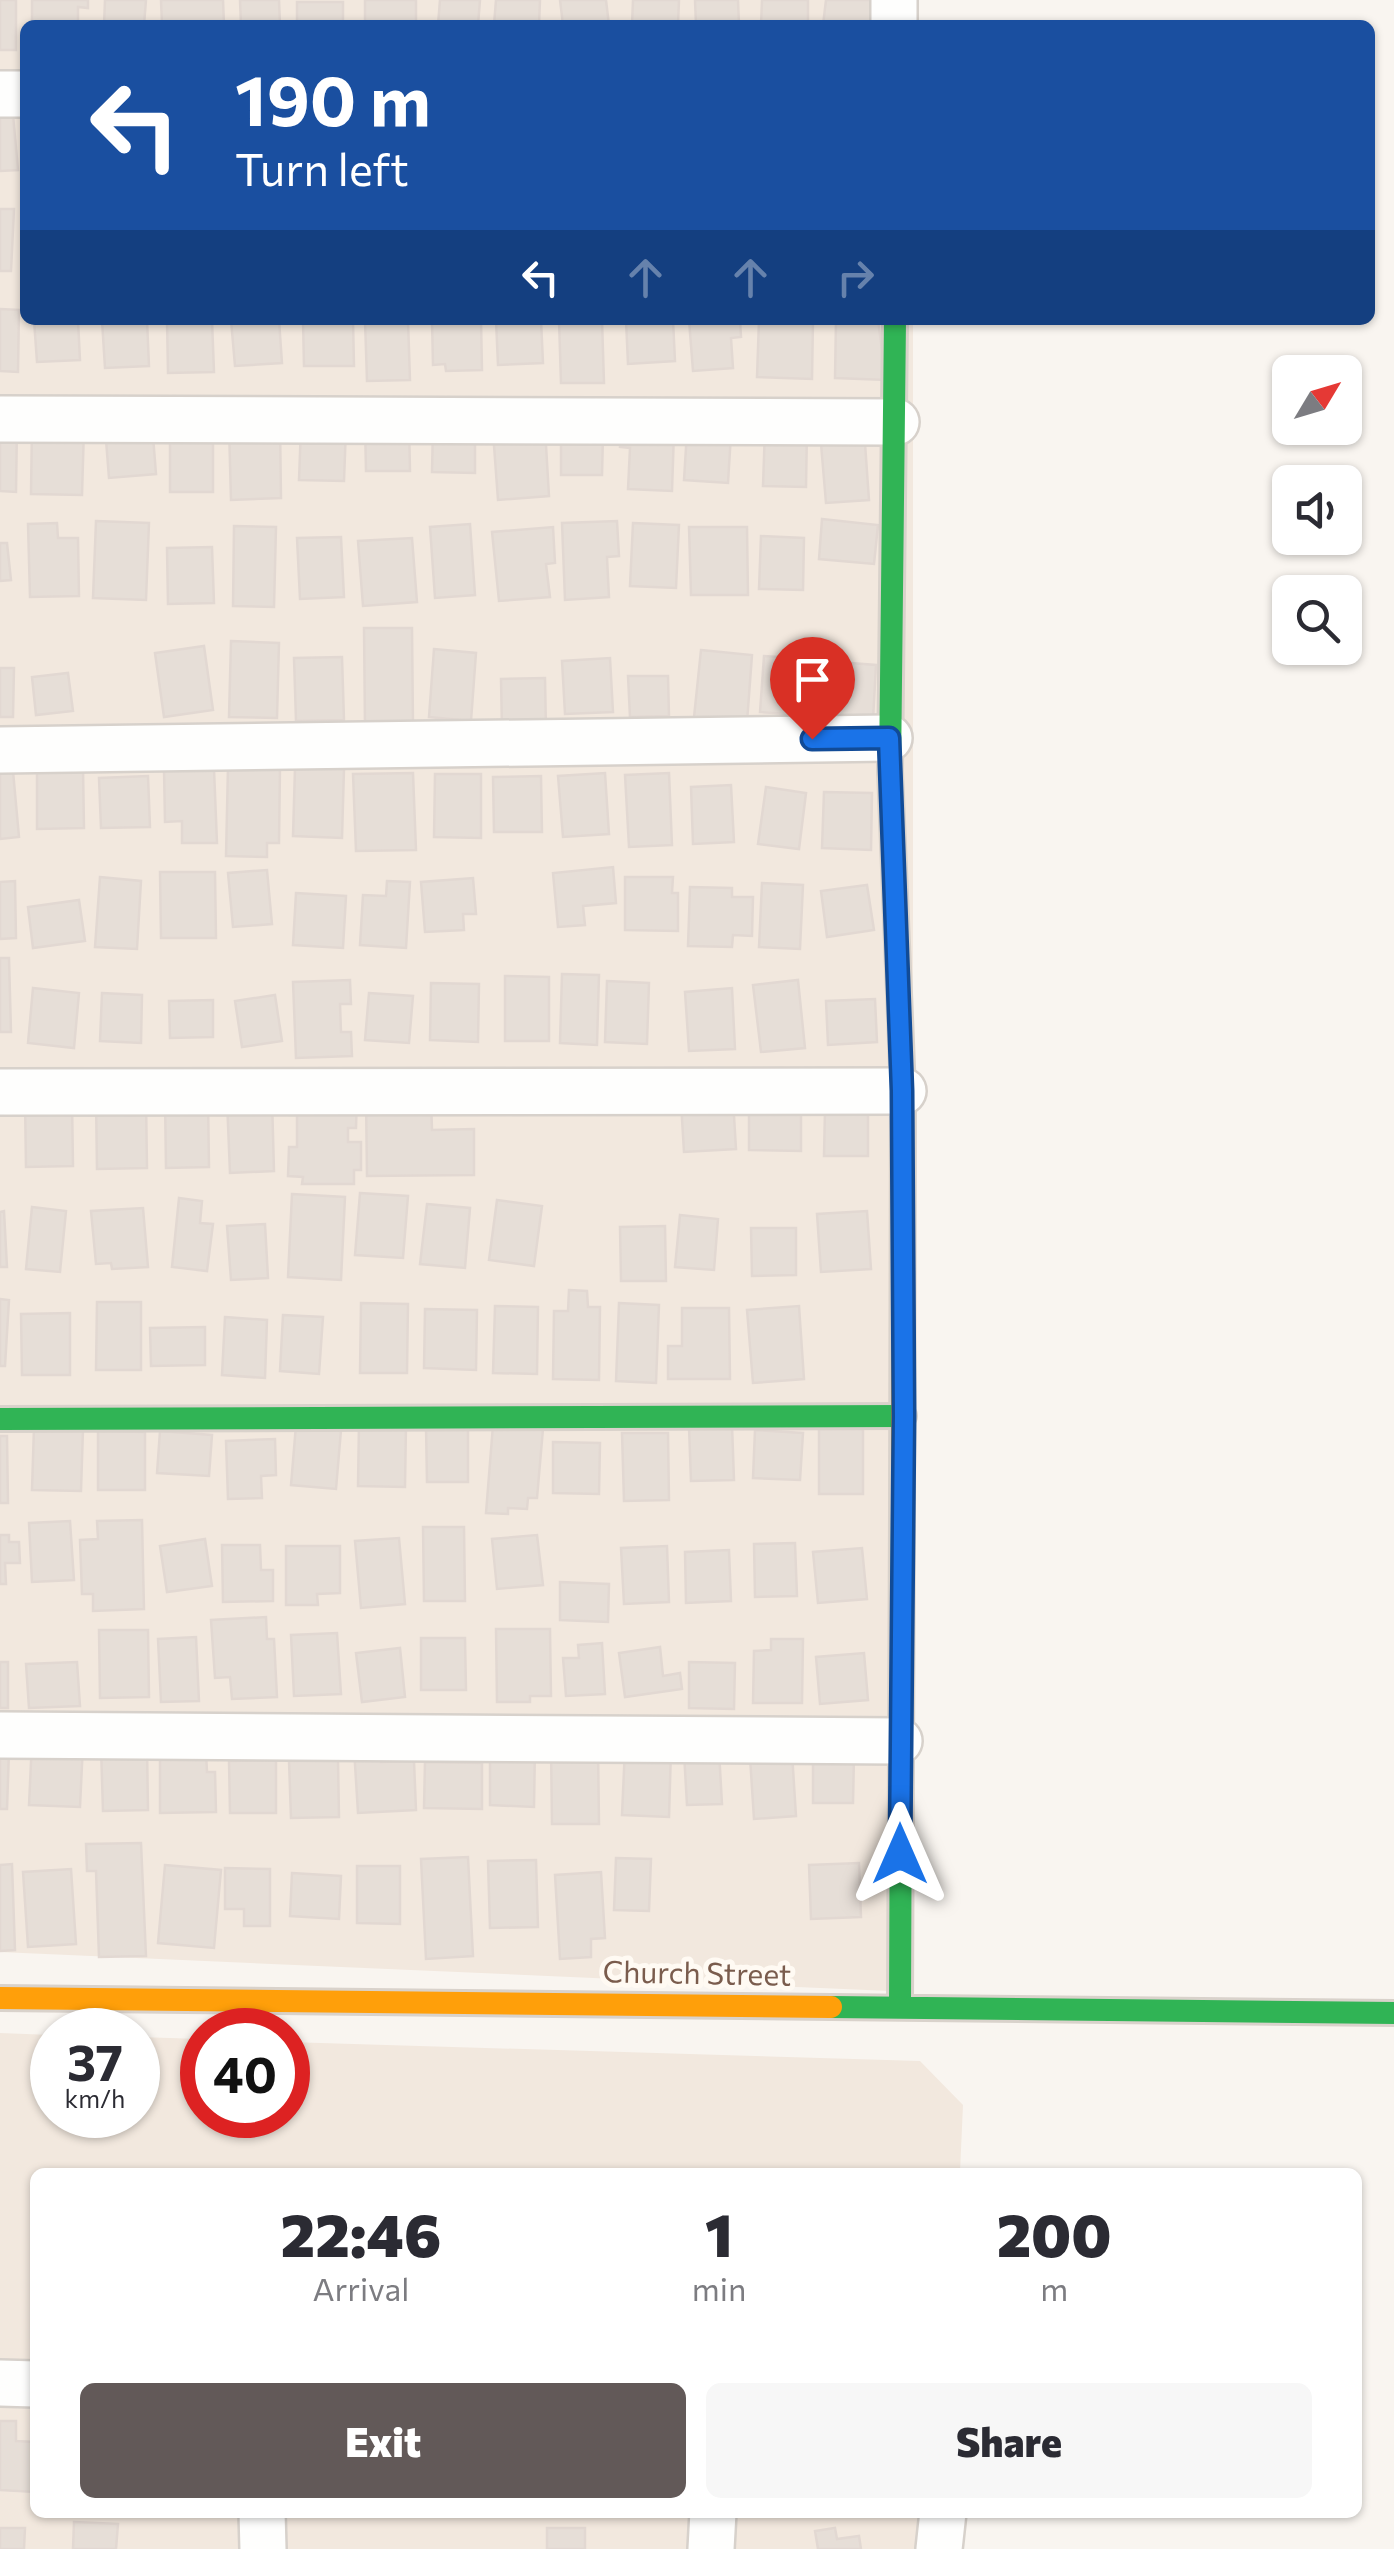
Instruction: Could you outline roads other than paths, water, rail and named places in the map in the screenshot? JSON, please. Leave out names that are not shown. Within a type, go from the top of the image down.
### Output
[{"type":"street","points":[[895,325],[889,738],[902,1091],[900,2006]]},
{"type":"street","points":[[0,419],[896,422]]},
{"type":"street","points":[[0,750],[889,738]]},
{"type":"street","points":[[0,1092],[902,1091]]},
{"type":"street","points":[[0,1419],[904,1416]]},
{"type":"street","points":[[0,1735],[899,1741]]},
{"type":"street","name":"Church Street","points":[[0,1998],[1394,2013]]},
{"type":"street","points":[[0,2383],[30,2384]]},
{"type":"street","points":[[262,2518],[263,2549]]},
{"type":"street","points":[[711,2549],[713,2518]]},
{"type":"street","points":[[939,2549],[942,2518]]}]
